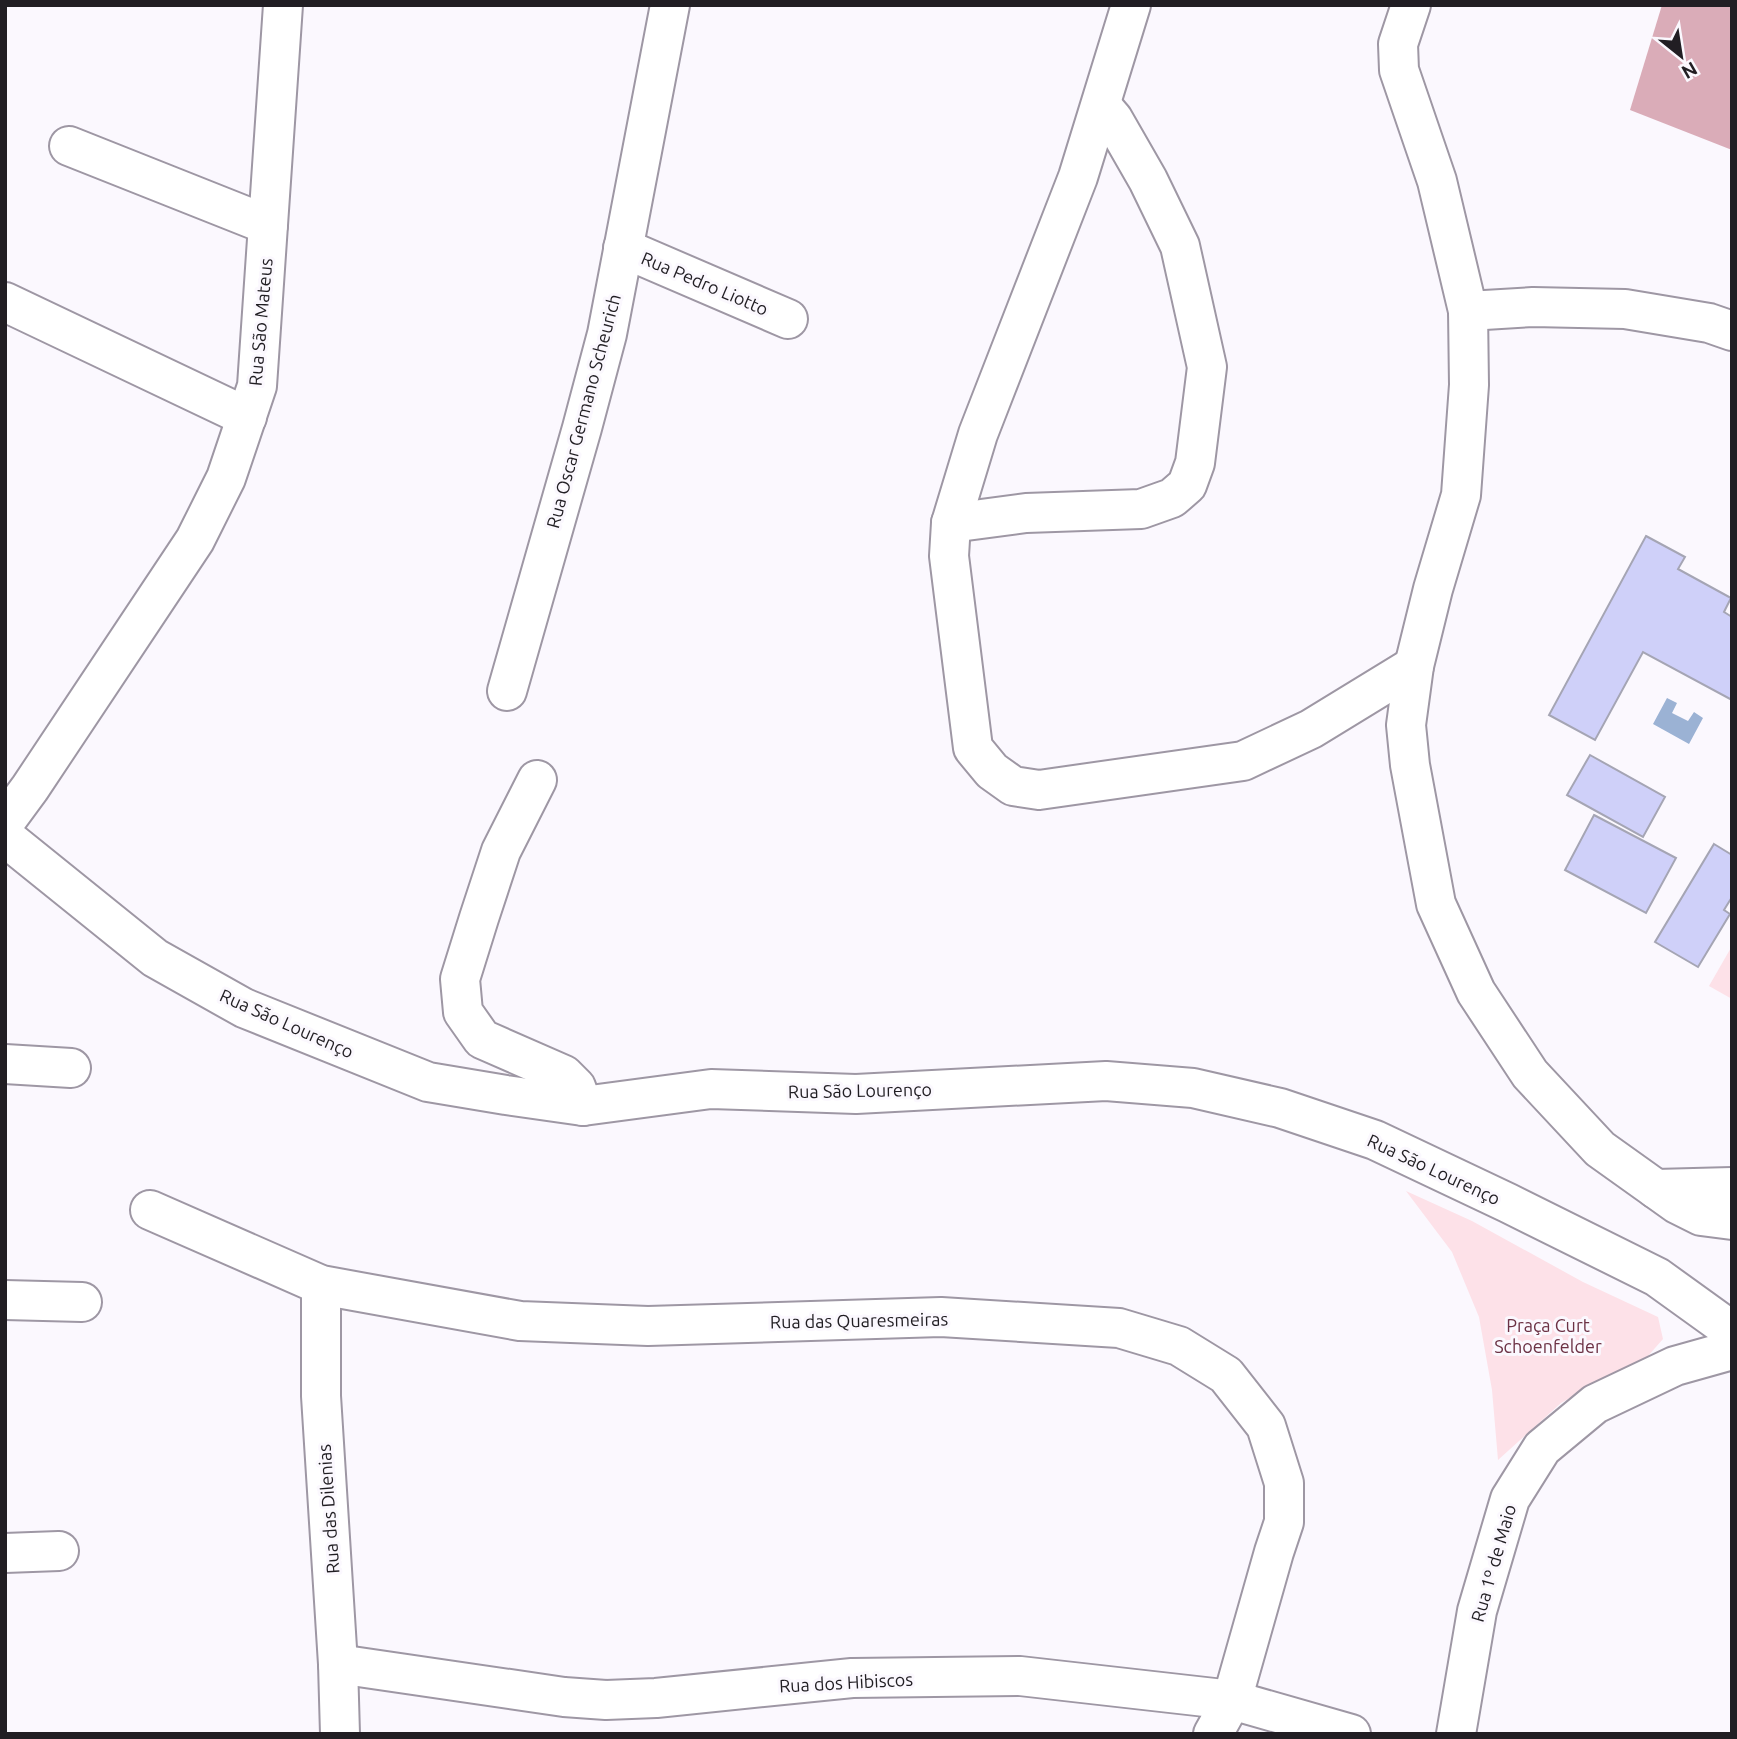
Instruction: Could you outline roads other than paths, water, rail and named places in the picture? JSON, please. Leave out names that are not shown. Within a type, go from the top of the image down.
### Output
[{"type":"street","name":"Rua São Mateus","points":[[5,822],[195,540],[226,478],[247,417],[257,386],[283,5]]},
{"type":"street","name":"Rua Oscar Germano Scheurich","points":[[507,691],[603,347],[670,5]]},
{"type":"street","points":[[1131,5],[1078,177],[978,434],[951,523],[949,556],[973,748],[992,771],[1013,786],[1039,790],[1243,761],[1311,729],[1414,666]]},
{"type":"street","points":[[1411,5],[1398,44],[1399,70],[1437,181],[1468,311],[1469,385],[1461,495],[1414,666],[1406,725],[1410,765],[1436,904],[1476,992],[1531,1074],[1600,1149],[1677,1204],[1700,1216],[1732,1220]]},
{"type":"street","points":[[951,523],[1026,513],[1141,509],[1171,498],[1187,485],[1195,463],[1207,367],[1180,246],[1148,180],[1113,119],[1101,105]]},
{"type":"street","points":[[69,146],[268,225]]},
{"type":"street","name":"Rua Pedro Liotto","points":[[623,247],[788,319]]},
{"type":"street","points":[[5,302],[247,417]]},
{"type":"street","points":[[1468,311],[1533,307],[1625,309],[1709,323],[1732,331]]},
{"type":"street","points":[[537,780],[501,850],[479,918],[460,979],[463,1012],[482,1039],[564,1075],[576,1087],[583,1106]]},
{"type":"street","name":"Rua São Lourenço","points":[[5,837],[155,958],[244,1008],[428,1082],[583,1106],[711,1089],[856,1094],[1105,1082],[1193,1088],[1280,1108],[1375,1140],[1657,1277],[1732,1331]]},
{"type":"street","points":[[5,1065],[71,1068]]},
{"type":"street","points":[[1656,1189],[1732,1187]]},
{"type":"street","name":"Rua das Quaresmeiras","points":[[150,1210],[321,1285],[520,1321],[648,1326],[941,1317],[1119,1328],[1179,1346],[1226,1375],[1266,1426],[1284,1483],[1284,1522],[1232,1700],[1213,1734]]},
{"type":"street","name":"Rua das Dilenias","points":[[321,1285],[321,1396],[340,1734]]},
{"type":"street","points":[[5,1300],[82,1302]]},
{"type":"street","name":"Rua 1º de Maio","points":[[1456,1734],[1477,1611],[1506,1512],[1510,1499],[1542,1448],[1595,1404],[1675,1366],[1732,1350]]},
{"type":"street","points":[[5,1553],[59,1551]]},
{"type":"street","name":"Rua dos Hibiscos","points":[[338,1664],[564,1697],[606,1700],[656,1698],[852,1678],[1020,1676],[1232,1700],[1351,1734]]},
{"type":"water","points":[[1667,698],[1677,703],[1672,713],[1688,721],[1694,712],[1703,718],[1689,744],[1653,724]]},
{"type":"park label","name":"Praça Curt Schoenfelder","points":[[1548,1335]]}]
